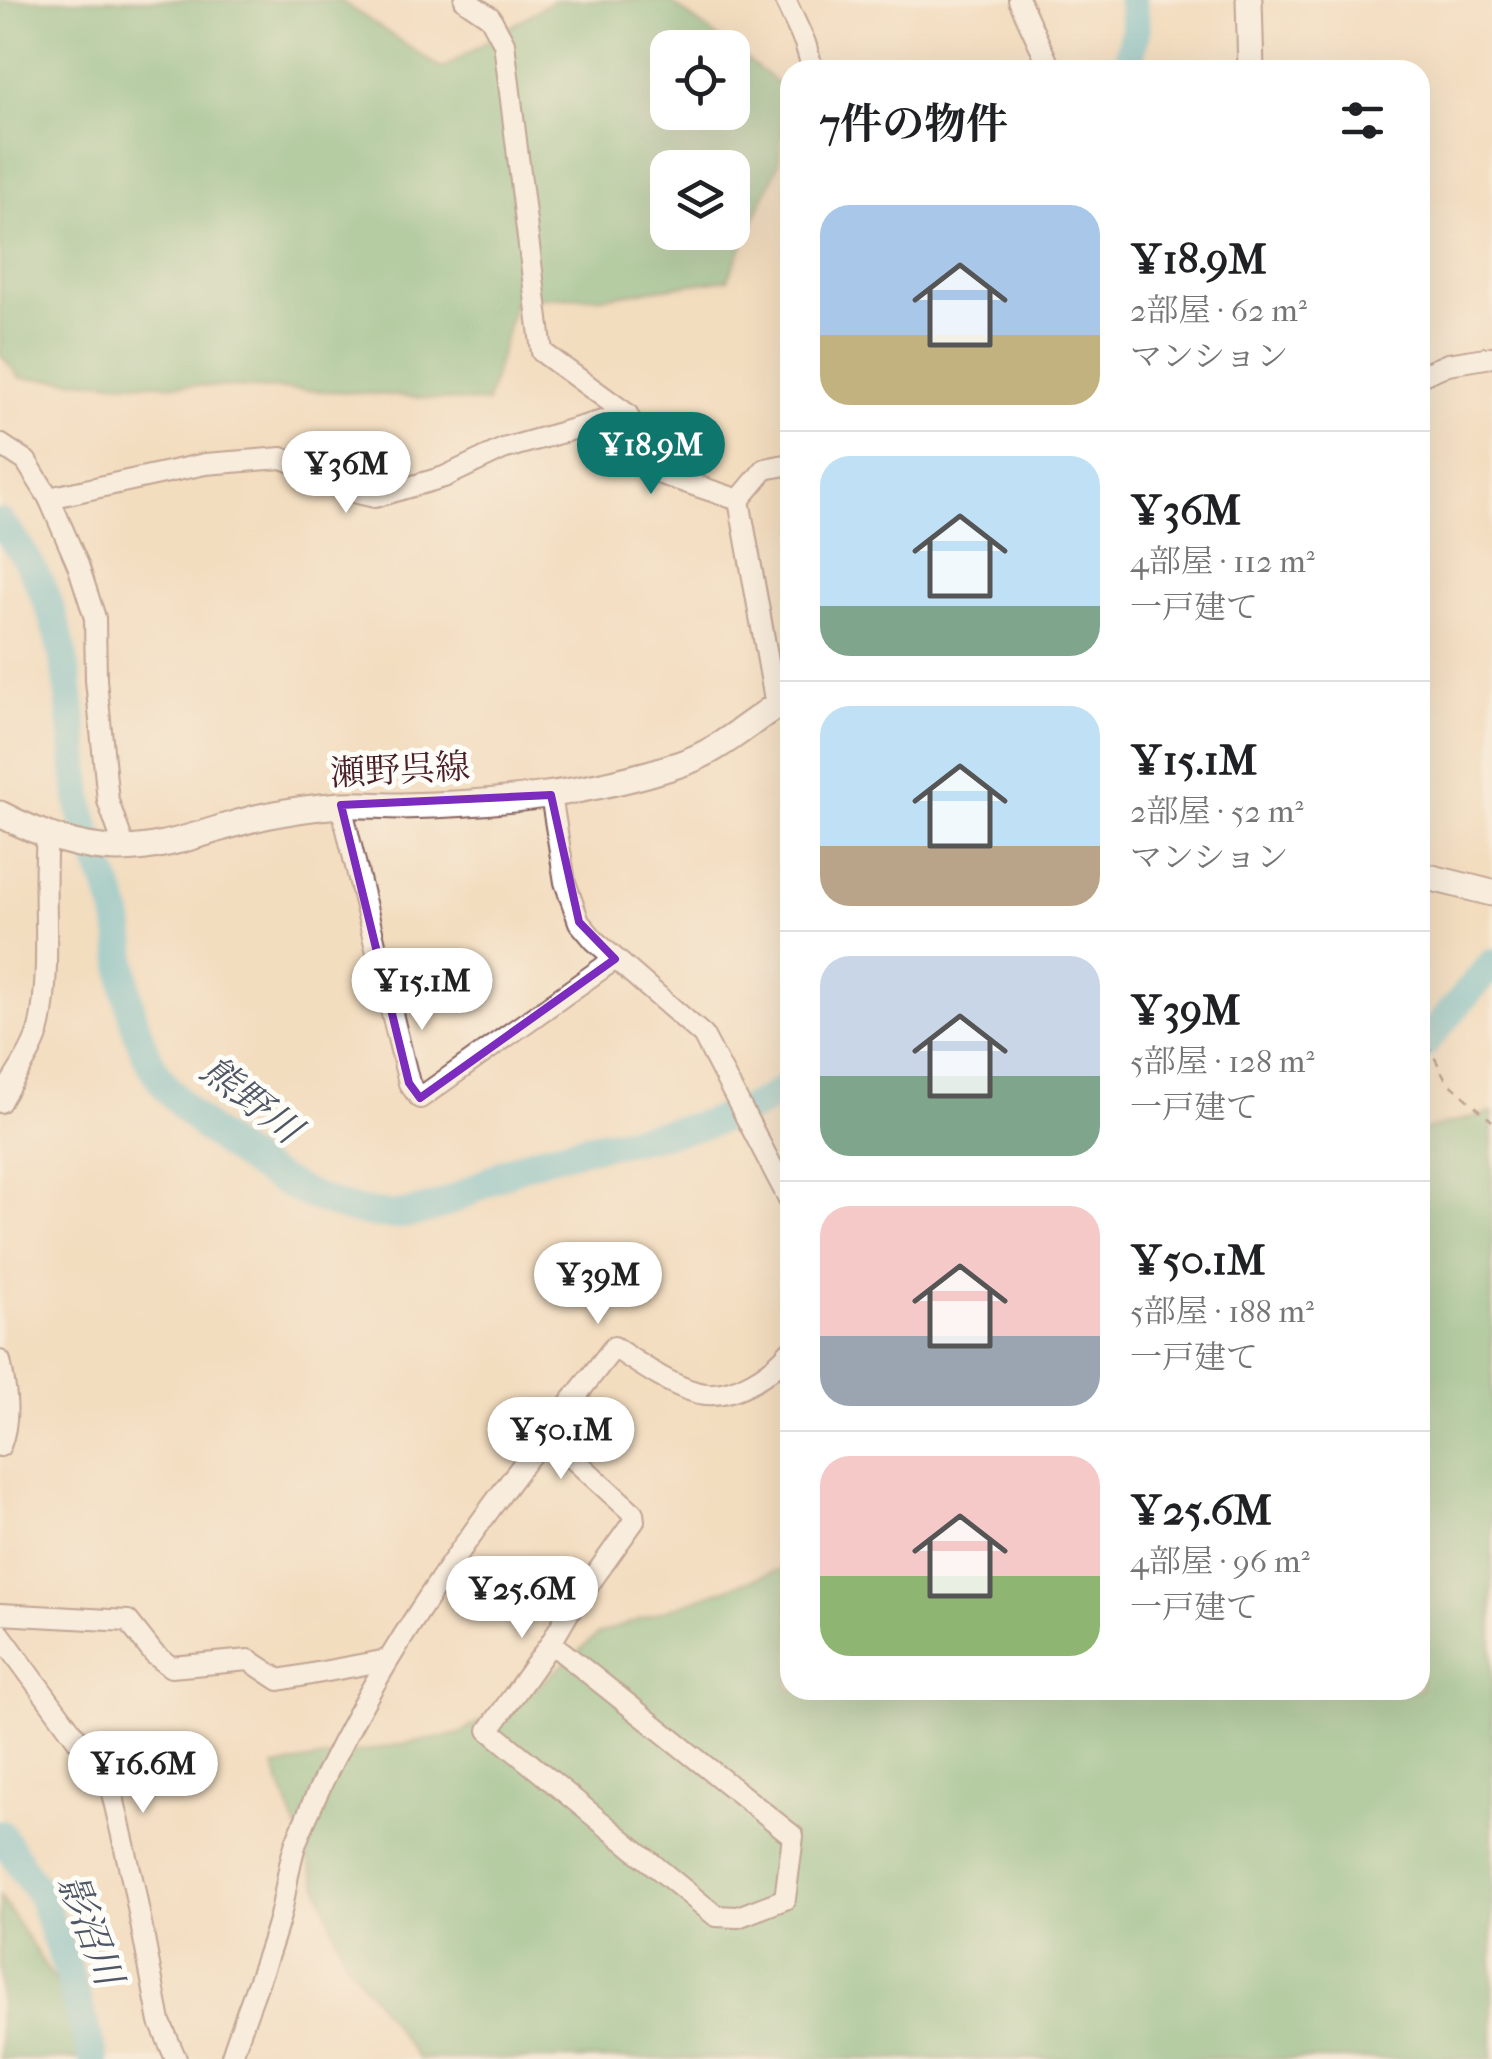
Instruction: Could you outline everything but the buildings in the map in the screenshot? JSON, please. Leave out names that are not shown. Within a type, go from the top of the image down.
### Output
[{"type":"main road","points":[[1248,0],[1250,60]]},
{"type":"main road","name":"瀬野呉線","points":[[0,814],[47,836],[118,849],[175,842],[264,816],[341,805],[402,806],[551,795],[605,785],[683,763],[730,741],[780,703]]},
{"type":"main road","points":[[1430,878],[1492,893]]},
{"type":"street","points":[[465,0],[490,17],[504,42],[532,297],[542,352],[627,414],[660,474],[739,500]]},
{"type":"street","points":[[786,0],[810,60]]},
{"type":"street","points":[[1019,0],[1046,60]]},
{"type":"street","points":[[1430,372],[1448,364],[1492,357]]},
{"type":"street","points":[[49,498],[206,464],[282,458],[314,470],[357,494],[374,497],[444,477],[503,449],[627,414]]},
{"type":"street","points":[[0,444],[26,461],[49,498],[78,565],[95,618],[96,680],[108,801],[118,849]]},
{"type":"street","points":[[739,500],[765,469],[780,466]]},
{"type":"street","points":[[739,500],[780,687]]},
{"type":"street","points":[[551,795],[565,882],[579,922],[703,1036],[780,1184]]},
{"type":"street","points":[[341,805],[409,1083],[420,1098],[615,959]]},
{"type":"street","points":[[0,1102],[39,1029],[47,836]]},
{"type":"street","points":[[231,2059],[280,1917],[297,1839],[345,1738],[388,1660],[436,1586],[614,1347],[651,1373],[707,1394],[744,1386],[780,1360]]},
{"type":"street","points":[[0,1361],[6,1388],[6,1429],[0,1446]]},
{"type":"street","points":[[546,1434],[634,1513],[634,1521],[489,1730],[716,1916],[738,1917],[785,1900],[793,1836],[551,1643]]},
{"type":"street","points":[[0,1614],[128,1621],[154,1654],[170,1667],[249,1660],[279,1680],[388,1660]]},
{"type":"street","points":[[0,1634],[110,1784],[160,2022],[176,2059]]},
{"type":"path","points":[[1430,1049],[1446,1080],[1492,1121]]},
{"type":"highlighted area","points":[[551,795],[579,922],[615,959],[420,1098],[409,1083],[341,805]]},
{"type":"green space","points":[[0,0],[339,0],[442,69],[554,0],[668,0],[708,30],[650,30],[650,130],[750,130],[750,62],[780,85],[778,165],[750,229],[750,150],[650,150],[650,250],[741,250],[728,279],[604,297],[516,298],[487,403],[348,392],[20,378],[0,354]]},
{"type":"green space","points":[[1492,1112],[1492,2059],[418,2059],[345,1959],[274,1767],[459,1734],[538,1686],[598,1634],[780,1570],[780,1700],[1430,1700],[1430,1128]]},
{"type":"green space","points":[[0,1896],[105,2059],[0,2059]]},
{"type":"waterway","points":[[1129,60],[1136,28],[1132,0]]},
{"type":"waterway","name":"熊野川","points":[[0,523],[23,554],[53,617],[68,685],[81,809],[118,915],[126,988],[142,1043],[154,1069],[176,1099],[233,1150],[279,1180],[332,1204],[370,1213],[406,1214],[440,1205],[531,1162],[698,1126],[731,1116],[780,1092]]},
{"type":"waterway","name":"熊野川","points":[[1430,1036],[1492,964]]},
{"type":"waterway","name":"影沼川","points":[[0,1834],[40,1894],[94,2059]]}]
